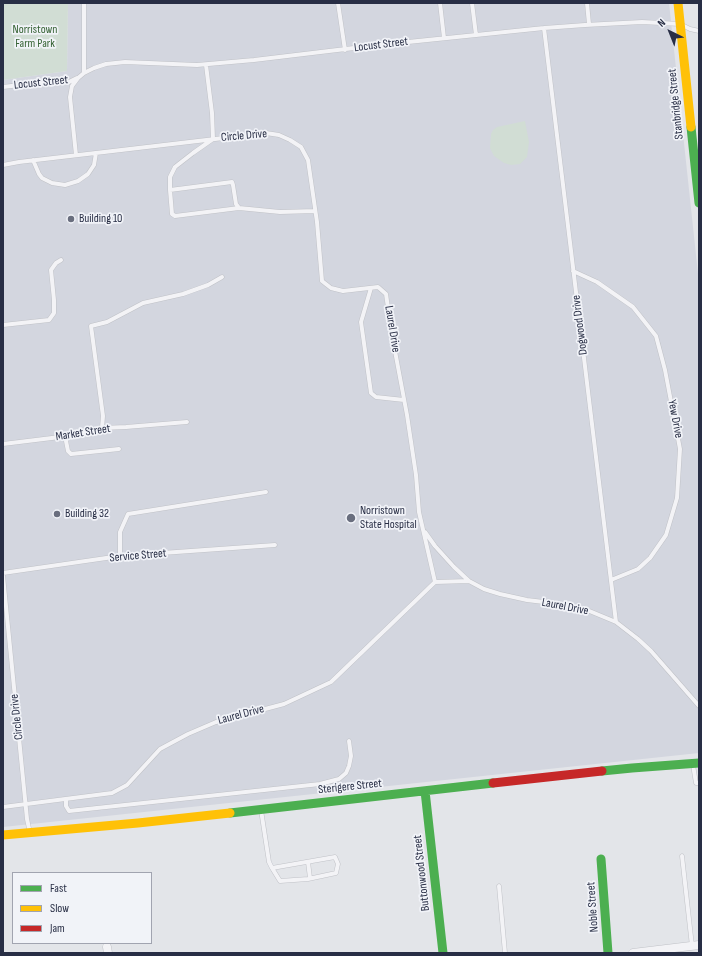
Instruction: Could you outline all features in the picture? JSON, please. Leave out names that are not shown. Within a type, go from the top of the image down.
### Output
[{"type":"street","name":"Stanbridge Street","points":[[678,3],[698,179],[699,203]]},
{"type":"street","name":"Sterigere Street","points":[[3,835],[138,823],[632,768],[696,763]]},
{"type":"street","name":"Buttonwood Street","points":[[425,791],[443,953]]},
{"type":"street","name":"Noble Street","points":[[601,859],[608,953]]},
{"type":"street","points":[[633,953],[696,946]]},
{"type":"lane","points":[[84,3],[84,73]]},
{"type":"lane","points":[[338,3],[345,50]]},
{"type":"lane","points":[[440,3],[444,38]]},
{"type":"lane","points":[[472,3],[476,35]]},
{"type":"lane","points":[[588,3],[589,24]]},
{"type":"lane","name":"Locust Street","points":[[3,87],[69,82],[94,68],[106,64],[125,62],[197,65],[589,24],[642,22],[680,24],[690,29],[699,31]]},
{"type":"lane","name":"Dogwood Drive","points":[[544,28],[616,622]]},
{"type":"lane","points":[[206,64],[212,113],[213,139],[193,152],[175,167],[170,177],[172,214],[175,216],[239,208],[280,212],[315,211]]},
{"type":"lane","points":[[76,155],[70,97],[72,86],[78,78]]},
{"type":"lane","name":"Circle Drive","points":[[3,165],[33,160],[266,133],[279,135],[301,147],[308,160],[322,281],[331,288],[343,291],[378,287],[386,294]]},
{"type":"lane","points":[[33,160],[42,178],[52,183],[65,185],[78,181],[88,174],[94,165],[96,153]]},
{"type":"lane","points":[[170,190],[232,182],[236,204],[239,208]]},
{"type":"lane","points":[[3,326],[49,320],[54,313],[51,270],[56,263],[61,260]]},
{"type":"lane","name":"Yew Drive","points":[[573,271],[597,282],[633,307],[656,336],[665,370],[680,449],[677,498],[666,535],[650,558],[638,569],[611,580]]},
{"type":"lane","points":[[102,428],[103,416],[91,326],[107,322],[142,303],[182,294],[208,285],[222,277]]},
{"type":"lane","points":[[371,288],[361,322],[371,393],[376,398],[404,400]]},
{"type":"lane","name":"Laurel Drive","points":[[386,294],[416,475],[419,512],[435,582]]},
{"type":"lane","name":"Market Street","points":[[3,444],[68,436],[102,428],[187,422]]},
{"type":"lane","points":[[68,436],[66,440],[68,451],[71,454],[119,449]]},
{"type":"lane","points":[[120,556],[120,532],[128,514],[266,492]]},
{"type":"lane","name":"Laurel Drive","points":[[424,530],[435,546],[454,567],[469,581],[484,589],[527,600],[560,604],[587,610],[616,622],[651,651],[699,706]]},
{"type":"lane","name":"Service Street","points":[[3,575],[120,556],[275,546]]},
{"type":"lane","name":"Circle Drive","points":[[3,575],[30,833]]},
{"type":"lane","name":"Laurel Drive","points":[[3,807],[112,792],[127,784],[160,749],[188,734],[216,722],[284,704],[331,682],[435,582],[469,581]]},
{"type":"lane","points":[[66,799],[66,806],[69,811],[320,784],[339,779],[346,773],[351,756],[349,741]]},
{"type":"lane","points":[[696,763],[696,783],[699,783]]},
{"type":"lane","points":[[261,809],[269,862],[272,868],[280,881],[310,878],[336,873],[338,864],[335,857],[272,868]]},
{"type":"lane","points":[[682,856],[696,946]]},
{"type":"lane","points":[[308,862],[310,878]]},
{"type":"lane","points":[[499,886],[505,953]]},
{"type":"shaded area","name":"Norristown State Hospital","points":[[68,3],[669,3],[699,283],[699,753],[3,827],[3,80],[67,71]]},
{"type":"green space","name":"Norristown Farm Park","points":[[3,3],[68,3],[67,71],[3,80]]},
{"type":"green space","points":[[525,121],[529,142],[527,157],[520,164],[511,165],[504,163],[494,156],[490,148],[491,134],[493,130],[497,127]]},
{"type":"traffic: fast","points":[[691,127],[699,203]]},
{"type":"traffic: fast","points":[[602,771],[699,763]]},
{"type":"traffic: fast","points":[[230,813],[493,783]]},
{"type":"traffic: fast","points":[[425,791],[443,953]]},
{"type":"traffic: fast","points":[[601,859],[608,953]]},
{"type":"traffic: slow","points":[[678,3],[691,127]]},
{"type":"traffic: slow","points":[[3,835],[230,813]]},
{"type":"traffic: jam","points":[[493,783],[602,771]]},
{"type":"place","name":"Building 10","points":[[71,219]]},
{"type":"place","name":"Building 32","points":[[57,514]]},
{"type":"place","name":"Norristown State Hospital","points":[[351,518]]}]
